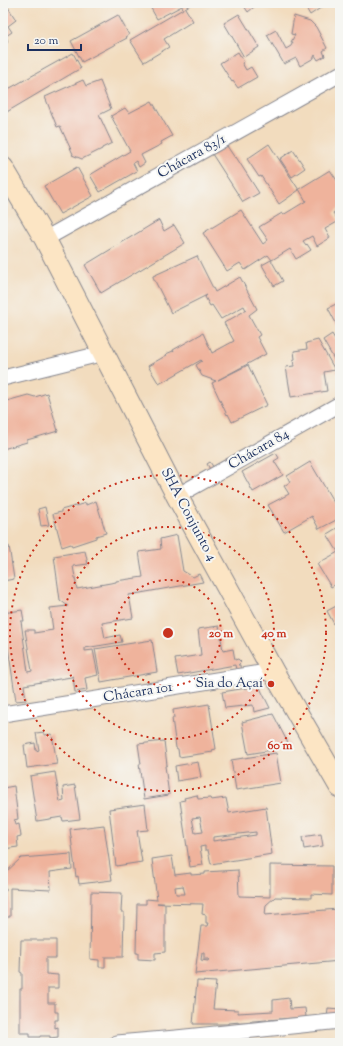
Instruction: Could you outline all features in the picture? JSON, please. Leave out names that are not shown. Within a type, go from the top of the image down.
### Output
[{"type":"street","name":"Chácara 83/1","points":[[45,239],[340,74]]},
{"type":"street","name":"SHA Conjunto 4","points":[[3,168],[45,239],[177,496],[273,671],[340,787]]},
{"type":"street","points":[[3,378],[104,353]]},
{"type":"street","name":"Chácara 84","points":[[177,496],[340,404]]},
{"type":"street","name":"Chácara 101","points":[[3,714],[273,671]]},
{"type":"street","points":[[118,1043],[340,1021]]},
{"type":"building","points":[[148,3],[193,3],[185,8],[193,21],[164,39],[169,47],[144,62],[130,40],[183,9],[182,6],[157,19]]},
{"type":"building","points":[[242,3],[259,3],[248,12]]},
{"type":"building","points":[[303,3],[328,3],[310,15]]},
{"type":"building","points":[[6,4],[16,20],[8,26],[12,32],[6,36],[8,42],[3,45],[3,6]]},
{"type":"building","points":[[239,14],[259,47],[244,57],[224,23]]},
{"type":"building","points":[[118,15],[129,35],[126,37],[127,38],[82,62],[71,41]]},
{"type":"building","points":[[294,16],[310,21],[316,27],[327,48],[323,51],[325,56],[318,60],[315,55],[314,58],[300,66],[296,58],[284,64],[267,35],[276,30],[286,49],[291,46],[293,42],[291,42],[295,35],[291,34]]},
{"type":"building","points":[[238,52],[244,62],[242,63],[246,70],[251,67],[257,77],[238,88],[233,81],[232,82],[220,63]]},
{"type":"building","points":[[73,53],[81,68],[5,113],[3,109],[3,92]]},
{"type":"building","points":[[83,80],[86,86],[100,81],[111,109],[99,115],[112,143],[82,159],[72,155],[73,154],[60,126],[57,127],[45,97]]},
{"type":"building","points":[[152,101],[172,136],[161,142],[162,144],[141,155],[145,163],[139,167],[136,161],[133,163],[137,171],[100,192],[90,175],[130,151],[111,116],[125,108],[129,113]]},
{"type":"building","points":[[269,144],[299,190],[279,204],[261,176],[259,177],[247,159]]},
{"type":"building","points":[[227,146],[235,158],[236,157],[259,193],[243,202],[212,154]]},
{"type":"building","points":[[293,150],[305,168],[292,177],[280,159]]},
{"type":"building","points":[[77,167],[93,196],[60,214],[44,186]]},
{"type":"building","points":[[330,170],[340,185],[340,207],[333,213],[339,221],[325,229],[330,238],[317,246],[312,236],[303,241],[311,250],[296,259],[290,249],[272,260],[268,255],[245,270],[240,263],[227,271],[203,233],[241,210],[263,244],[268,240],[259,227],[306,201],[299,189]]},
{"type":"building","points":[[159,220],[164,231],[174,225],[185,243],[101,293],[85,265]]},
{"type":"building","points":[[197,256],[215,292],[240,277],[257,309],[249,315],[260,335],[257,337],[266,354],[218,380],[248,365],[267,405],[232,422],[228,414],[227,415],[212,383],[216,381],[202,376],[196,365],[202,361],[201,360],[159,384],[148,366],[167,355],[166,354],[173,351],[174,352],[173,350],[203,333],[212,353],[234,341],[224,323],[246,310],[244,306],[221,319],[212,305],[210,306],[205,297],[207,295],[171,313],[153,277]]},
{"type":"building","points":[[271,260],[283,281],[274,286],[262,265]]},
{"type":"building","points":[[340,302],[340,322],[337,325],[328,308]]},
{"type":"building","points":[[332,334],[335,339],[340,335],[340,378],[336,371],[339,368],[323,340]]},
{"type":"building","points":[[318,340],[335,370],[324,372],[327,391],[291,397],[286,367],[294,366],[294,351],[307,349],[306,343]]},
{"type":"building","points":[[47,393],[58,431],[3,449],[3,402],[28,395],[35,397]]},
{"type":"building","points":[[276,453],[279,458],[274,461],[283,475],[253,492],[242,472]]},
{"type":"building","points":[[210,462],[214,468],[211,471],[207,464]]},
{"type":"building","points":[[310,462],[340,513],[340,518],[319,529],[312,516],[284,532],[268,505],[289,494],[284,486],[290,482],[287,476]]},
{"type":"building","points":[[96,501],[106,533],[72,546],[71,544],[62,547],[53,514],[61,512],[61,510],[86,503],[86,505]]},
{"type":"building","points":[[45,507],[49,525],[41,526],[38,509]]},
{"type":"building","points":[[340,526],[340,582],[331,587],[317,564],[338,552],[327,534]]},
{"type":"building","points":[[177,535],[183,571],[193,577],[199,574],[203,582],[129,595],[133,618],[102,623],[105,638],[120,635],[122,642],[85,648],[85,651],[93,650],[98,675],[85,678],[87,690],[75,692],[73,676],[24,685],[26,700],[16,701],[3,613],[22,610],[24,621],[21,621],[28,672],[32,671],[25,630],[34,630],[34,633],[53,630],[50,608],[68,606],[60,600],[54,556],[85,551],[88,564],[73,566],[77,589],[143,577],[139,552],[161,549],[160,539]]},
{"type":"building","points":[[9,546],[14,579],[3,581],[3,547]]},
{"type":"building","points":[[340,604],[340,635],[327,611]]},
{"type":"building","points":[[219,626],[223,651],[233,649],[235,660],[238,659],[241,662],[238,665],[240,665],[241,674],[237,674],[235,665],[178,675],[175,659],[201,655],[198,629]]},
{"type":"building","points":[[152,640],[157,672],[101,682],[95,649]]},
{"type":"building","points":[[259,686],[270,708],[254,712],[253,705],[225,708],[222,692]]},
{"type":"building","points":[[209,704],[216,749],[212,750],[213,752],[179,757],[178,749],[176,748],[172,718],[174,718],[173,710]]},
{"type":"building","points":[[273,714],[290,747],[284,748],[283,744],[276,745],[278,749],[248,754],[242,722]]},
{"type":"building","points":[[44,732],[44,735],[52,734],[57,764],[27,768],[24,745],[35,743],[36,751],[39,750],[36,733]]},
{"type":"building","points":[[164,741],[167,765],[165,766],[169,795],[144,799],[138,744]]},
{"type":"building","points":[[276,753],[281,783],[236,790],[231,760]]},
{"type":"building","points":[[198,762],[201,777],[177,781],[175,766]]},
{"type":"building","points":[[55,772],[60,802],[64,801],[63,787],[75,785],[80,819],[63,821],[62,817],[37,821],[30,776]]},
{"type":"building","points":[[14,786],[18,819],[14,820],[15,825],[19,824],[21,836],[17,837],[18,847],[3,849],[3,788]]},
{"type":"building","points":[[197,795],[198,799],[210,798],[211,800],[226,798],[229,813],[266,807],[272,854],[211,864],[208,850],[205,850],[205,846],[200,847],[203,865],[190,867],[180,801],[185,800],[184,798]],"holes":[[[200,817],[203,832],[195,833],[192,818]],[[256,832],[256,835],[213,841],[213,837]]]},
{"type":"building","points":[[145,804],[148,830],[137,831],[142,862],[116,866],[109,809]]},
{"type":"building","points":[[104,825],[112,880],[79,884],[78,876],[76,877],[70,829]]},
{"type":"building","points":[[321,834],[323,846],[304,849],[302,837]]},
{"type":"building","points":[[71,854],[72,869],[50,872],[51,890],[10,888],[10,917],[3,917],[3,891],[6,891],[6,888],[3,888],[3,875],[21,858]]},
{"type":"building","points":[[172,856],[175,875],[191,873],[191,875],[205,874],[205,872],[238,870],[239,896],[270,897],[270,865],[332,866],[332,895],[311,894],[311,898],[275,897],[266,905],[265,915],[338,909],[340,928],[340,961],[195,974],[201,926],[207,926],[208,923],[206,923],[206,915],[202,914],[203,904],[157,903],[165,904],[165,952],[155,953],[155,960],[138,959],[138,953],[136,953],[137,904],[146,904],[146,899],[157,900],[152,859]],"holes":[[[183,886],[185,894],[176,894],[175,887]],[[202,953],[204,953],[204,959],[209,959],[208,961],[201,960]]]},
{"type":"building","points":[[91,892],[122,893],[121,912],[124,912],[123,957],[105,957],[105,967],[99,967],[99,960],[90,959]]},
{"type":"building","points":[[21,940],[56,940],[56,958],[46,958],[46,974],[58,975],[58,988],[48,988],[48,1003],[55,1003],[55,1012],[58,1012],[58,1020],[55,1020],[55,1028],[58,1027],[58,1037],[30,1037],[30,1033],[20,1033],[20,989],[22,989],[22,973],[20,972]]},
{"type":"building","points":[[197,981],[216,982],[213,1009],[238,1010],[238,1013],[273,1011],[273,1000],[289,998],[290,1009],[305,1008],[306,1017],[228,1024],[193,1024]]},
{"type":"building","points":[[328,1008],[340,1009],[340,1019],[327,1019]]},
{"type":"place","name":"Sia do Açaí","points":[[271,684]]}]
